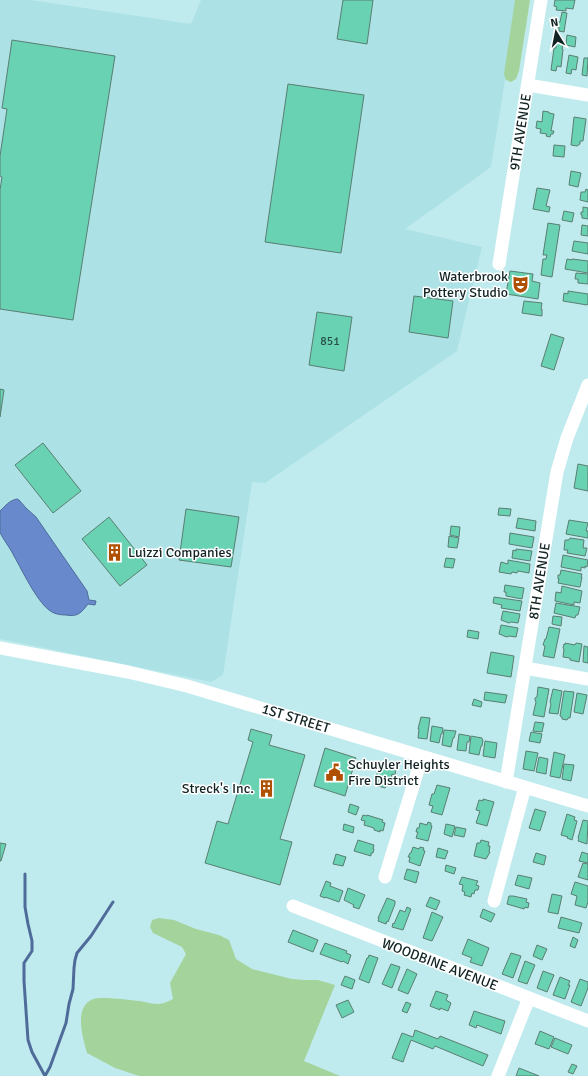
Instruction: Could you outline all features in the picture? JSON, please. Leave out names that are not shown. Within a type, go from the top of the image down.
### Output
[{"type":"street","name":"9TH AVENUE","points":[[499,264],[541,0]]},
{"type":"street","points":[[528,85],[588,95]]},
{"type":"street","name":"8TH AVENUE","points":[[506,782],[557,472],[567,438],[588,386]]},
{"type":"street","name":"1ST STREET","points":[[0,648],[123,670],[157,678],[588,806]]},
{"type":"street","points":[[525,668],[588,679]]},
{"type":"street","points":[[385,877],[422,757]]},
{"type":"street","points":[[494,901],[525,787]]},
{"type":"street","name":"WOODBINE AVENUE","points":[[293,906],[588,1021]]},
{"type":"street","points":[[498,1076],[529,998]]},
{"type":"shaded area","points":[[0,0],[31,0],[191,24],[201,0],[518,0],[491,167],[405,229],[482,247],[457,351],[265,483],[252,482],[223,675],[211,682],[0,639]]},
{"type":"green space","points":[[515,0],[530,0],[519,71],[516,79],[511,82],[506,80],[504,74]]},
{"type":"green space","points":[[159,918],[174,920],[196,929],[219,935],[229,940],[236,959],[252,969],[292,979],[318,980],[335,985],[304,1061],[340,1076],[139,1076],[115,1068],[87,1053],[83,1039],[81,1016],[87,1003],[93,999],[116,998],[158,1004],[173,999],[170,983],[186,954],[182,947],[153,933],[150,927],[152,920]]},
{"type":"water","points":[[17,499],[36,517],[87,591],[89,600],[96,601],[95,605],[88,604],[76,615],[62,615],[51,611],[39,599],[0,532],[0,511],[10,502]]},
{"type":"building","points":[[343,0],[373,0],[367,44],[337,39]]},
{"type":"building","points":[[555,0],[575,0],[573,9],[566,8],[566,11],[556,10],[557,7],[554,6]]},
{"type":"building","points":[[562,12],[567,13],[564,32],[559,31],[559,27],[553,26],[554,21],[560,22]]},
{"type":"building","points":[[567,35],[576,37],[575,47],[566,45]]},
{"type":"building","points":[[12,40],[115,56],[73,320],[0,309],[0,190],[2,177],[0,176],[0,156],[7,109],[2,108]]},
{"type":"building","points":[[556,43],[563,44],[563,49],[561,67],[557,66],[556,71],[551,70]]},
{"type":"building","points":[[569,55],[578,57],[576,70],[572,69],[571,74],[566,73]]},
{"type":"building","points":[[584,58],[588,58],[587,76],[582,75]]},
{"type":"building","points":[[288,84],[364,95],[341,253],[265,242]]},
{"type":"building","points":[[543,111],[554,114],[551,131],[554,131],[550,137],[546,136],[547,134],[540,133],[541,129],[536,128],[537,121],[542,122]]},
{"type":"building","points":[[574,117],[586,119],[583,141],[580,141],[580,144],[577,146],[571,145]]},
{"type":"building","points":[[554,145],[565,146],[564,157],[553,156]]},
{"type":"building","points":[[571,171],[581,173],[578,187],[569,185]]},
{"type":"building","points":[[537,188],[550,190],[546,206],[550,207],[549,212],[533,209]]},
{"type":"building","points":[[586,189],[588,190],[588,202],[580,200],[581,192],[585,192]]},
{"type":"building","points":[[583,207],[588,208],[588,219],[582,218],[581,212],[583,212]]},
{"type":"building","points":[[564,211],[574,213],[572,222],[562,220]]},
{"type":"building","points":[[548,223],[560,225],[552,277],[541,275],[543,259],[546,259],[547,255],[543,255]]},
{"type":"building","points":[[582,225],[588,226],[588,236],[581,235]]},
{"type":"building","points":[[574,241],[588,243],[588,254],[572,251]]},
{"type":"building","points":[[567,259],[588,261],[588,273],[565,269]]},
{"type":"building","points":[[510,271],[533,274],[532,281],[540,283],[538,299],[506,294]]},
{"type":"building","points":[[576,273],[588,274],[588,284],[578,283],[578,279],[575,279]]},
{"type":"building","points":[[568,291],[588,294],[588,304],[563,301],[564,293],[568,294]]},
{"type":"building","points":[[414,296],[453,301],[448,338],[409,332]]},
{"type":"building","points":[[524,301],[542,303],[542,316],[522,313]]},
{"type":"building","points":[[317,312],[352,317],[344,371],[309,365]]},
{"type":"building","points":[[551,334],[564,338],[554,370],[541,366]]},
{"type":"building","points":[[0,389],[4,390],[0,417]]},
{"type":"building","points":[[43,443],[81,491],[53,513],[15,465]]},
{"type":"building","points":[[578,464],[588,466],[588,491],[574,488]]},
{"type":"building","points":[[499,508],[511,509],[510,516],[498,515]]},
{"type":"building","points":[[186,509],[239,517],[231,567],[179,560]]},
{"type":"building","name":"Luizzi Companies","points":[[109,517],[147,565],[120,586],[82,539]]},
{"type":"building","points":[[518,518],[536,521],[535,531],[516,528]]},
{"type":"building","points":[[569,520],[588,523],[586,531],[588,531],[588,538],[566,534]]},
{"type":"building","points":[[451,526],[460,527],[459,537],[450,535]]},
{"type":"building","points":[[510,533],[534,537],[532,548],[509,544]]},
{"type":"building","points":[[449,536],[459,538],[457,548],[448,547]]},
{"type":"building","points":[[570,538],[584,540],[583,548],[587,548],[585,556],[567,553],[568,550],[564,550],[565,540],[569,540]]},
{"type":"building","points":[[516,549],[532,551],[530,561],[512,558],[513,550],[516,551]]},
{"type":"building","points":[[563,555],[588,560],[587,567],[581,567],[581,571],[561,567]]},
{"type":"building","points":[[446,558],[455,559],[453,568],[444,567]]},
{"type":"building","points":[[508,560],[530,564],[529,573],[518,571],[517,573],[512,572],[511,574],[499,572],[501,562],[508,564]]},
{"type":"building","points":[[561,570],[582,574],[580,587],[558,583],[558,575],[560,575]]},
{"type":"building","points":[[505,585],[524,588],[522,599],[506,596],[506,592],[504,592]]},
{"type":"building","points":[[562,586],[582,591],[580,603],[574,602],[574,605],[555,601],[556,592],[561,593]]},
{"type":"building","points":[[494,597],[522,601],[520,611],[501,608],[502,605],[493,603]]},
{"type":"building","points":[[556,603],[580,607],[578,615],[576,615],[575,618],[554,613]]},
{"type":"building","points":[[503,611],[520,614],[518,623],[509,623],[501,620]]},
{"type":"building","points":[[553,616],[562,617],[561,626],[552,624]]},
{"type":"building","points":[[501,625],[518,628],[516,637],[507,637],[499,634]]},
{"type":"building","points":[[549,627],[560,629],[554,658],[543,656],[545,646],[543,645]]},
{"type":"building","points":[[468,630],[479,632],[478,639],[467,637]]},
{"type":"building","points":[[565,643],[575,645],[576,643],[582,644],[579,662],[563,657],[563,648]]},
{"type":"building","points":[[584,646],[588,647],[588,663],[583,662]]},
{"type":"building","points":[[491,652],[514,656],[511,677],[487,673]]},
{"type":"building","points":[[538,687],[549,689],[544,717],[533,715]]},
{"type":"building","points":[[553,689],[562,691],[558,714],[549,713]]},
{"type":"building","points":[[564,691],[574,692],[570,718],[567,720],[562,719],[560,716]]},
{"type":"building","points":[[485,692],[507,695],[505,703],[484,700]]},
{"type":"building","points":[[577,693],[587,695],[583,714],[574,712]]},
{"type":"building","points":[[474,699],[482,702],[481,707],[472,705]]},
{"type":"building","points":[[421,717],[430,718],[427,739],[418,738],[418,729]]},
{"type":"building","points":[[535,722],[544,723],[542,732],[533,731]]},
{"type":"building","points":[[432,726],[443,728],[439,743],[430,741]]},
{"type":"building","name":"Streck's Inc.","points":[[251,729],[272,735],[269,745],[305,755],[280,839],[292,842],[280,885],[205,863],[217,821],[228,824],[253,742],[248,740]]},
{"type":"building","points":[[444,730],[456,731],[451,747],[442,745]]},
{"type":"building","points":[[531,732],[542,734],[540,743],[529,741]]},
{"type":"building","points":[[459,734],[470,736],[469,742],[467,742],[466,751],[457,750]]},
{"type":"building","points":[[471,736],[482,738],[483,740],[479,755],[469,753]]},
{"type":"building","points":[[485,741],[497,743],[495,758],[483,756]]},
{"type":"building","name":"Schuyler Heights Fire District","points":[[325,748],[356,758],[345,796],[314,786]]},
{"type":"building","points":[[526,751],[538,753],[534,771],[523,769]]},
{"type":"building","points":[[554,752],[565,755],[560,778],[550,776]]},
{"type":"building","points":[[539,757],[548,759],[546,774],[536,772]]},
{"type":"building","points":[[380,763],[396,769],[395,775],[392,774],[389,785],[387,784],[385,788],[378,786],[379,782],[375,781]]},
{"type":"building","points":[[564,764],[574,765],[571,781],[562,779]]},
{"type":"building","points":[[437,785],[450,788],[442,815],[431,812],[433,806],[429,805],[432,794],[434,794]]},
{"type":"building","points":[[483,799],[494,802],[487,826],[476,823],[480,811],[476,810],[479,800],[483,801]]},
{"type":"building","points":[[350,804],[359,807],[356,815],[348,812]]},
{"type":"building","points":[[535,809],[546,812],[540,831],[529,828]]},
{"type":"building","points":[[567,814],[575,817],[574,820],[577,821],[572,840],[561,835]]},
{"type":"building","points":[[363,815],[383,820],[382,822],[385,823],[383,831],[380,830],[380,832],[374,830],[374,828],[364,825],[365,821],[361,820]]},
{"type":"building","points":[[583,820],[588,821],[587,844],[578,841]]},
{"type":"building","points":[[428,822],[431,823],[432,826],[428,841],[416,838],[418,832],[416,832],[417,828],[419,828],[420,823],[427,825]]},
{"type":"building","points":[[344,824],[354,827],[353,833],[343,830]]},
{"type":"building","points":[[446,824],[455,826],[452,837],[444,834]]},
{"type":"building","points":[[456,827],[466,829],[464,837],[454,835]]},
{"type":"building","points":[[358,840],[374,845],[371,856],[354,851]]},
{"type":"building","points":[[481,840],[489,842],[488,846],[490,846],[490,852],[486,859],[474,856],[477,843],[480,843]]},
{"type":"building","points":[[0,843],[6,844],[1,861],[0,861]]},
{"type":"building","points":[[413,847],[419,849],[420,847],[424,848],[423,850],[425,851],[420,866],[409,862],[410,857],[408,857]]},
{"type":"building","points":[[438,848],[448,851],[445,859],[436,857]]},
{"type":"building","points":[[582,852],[588,854],[588,863],[579,861]]},
{"type":"building","points":[[536,853],[546,856],[544,865],[533,862]]},
{"type":"building","points":[[336,854],[346,857],[343,866],[333,864]]},
{"type":"building","points":[[583,863],[588,864],[588,880],[578,877]]},
{"type":"building","points":[[446,865],[456,868],[454,874],[445,871]]},
{"type":"building","points":[[407,869],[419,872],[416,883],[404,879]]},
{"type":"building","points":[[518,875],[532,878],[529,889],[515,885]]},
{"type":"building","points":[[462,877],[478,881],[476,885],[479,886],[478,890],[475,890],[474,894],[472,893],[471,897],[464,895],[465,892],[462,891],[463,885],[459,884]]},
{"type":"building","points":[[326,881],[331,883],[330,886],[343,891],[339,902],[320,896]]},
{"type":"building","points":[[575,882],[588,886],[588,902],[586,908],[575,905],[577,896],[571,894]]},
{"type":"building","points":[[348,888],[365,895],[359,909],[353,907],[354,905],[344,900]]},
{"type":"building","points":[[552,894],[562,896],[558,914],[548,912]]},
{"type":"building","points":[[509,896],[527,899],[526,902],[529,903],[528,908],[525,907],[524,909],[507,904]]},
{"type":"building","points":[[430,897],[440,901],[436,910],[426,906]]},
{"type":"building","points":[[387,898],[395,901],[395,904],[386,924],[378,921],[378,918]]},
{"type":"building","points":[[407,907],[411,909],[403,930],[392,927],[400,910],[405,912]]},
{"type":"building","points":[[483,909],[495,914],[491,922],[480,917]]},
{"type":"building","points":[[432,912],[443,917],[432,941],[423,938]]},
{"type":"building","points":[[561,917],[582,923],[579,933],[558,928]]},
{"type":"building","points":[[293,930],[318,940],[313,952],[288,942]]},
{"type":"building","points":[[573,937],[578,940],[575,948],[570,946]]},
{"type":"building","points":[[468,939],[489,948],[482,966],[470,962],[472,958],[462,954]]},
{"type":"building","points":[[325,943],[347,951],[346,953],[351,955],[348,964],[320,954]]},
{"type":"building","points":[[537,945],[547,949],[542,960],[533,956]]},
{"type":"building","points":[[511,953],[521,956],[513,978],[502,974]]},
{"type":"building","points":[[369,955],[378,958],[369,983],[359,979]]},
{"type":"building","points":[[525,961],[535,965],[527,984],[518,981]]},
{"type":"building","points":[[391,964],[400,967],[392,988],[382,984]]},
{"type":"building","points":[[407,969],[417,974],[408,994],[398,990]]},
{"type":"building","points":[[543,971],[554,975],[547,992],[537,988]]},
{"type":"building","points":[[345,976],[355,980],[352,989],[341,985]]},
{"type":"building","points":[[560,977],[570,981],[565,999],[553,995]]},
{"type":"building","points":[[580,979],[588,982],[588,988],[581,1006],[571,1002]]},
{"type":"building","points":[[436,991],[448,995],[446,1000],[451,1003],[448,1011],[430,1006]]},
{"type":"building","points":[[348,1000],[354,1012],[342,1018],[336,1005]]},
{"type":"building","points":[[406,1002],[411,1004],[407,1013],[402,1011]]},
{"type":"building","points":[[474,1011],[505,1021],[501,1034],[477,1025],[476,1028],[469,1025]]},
{"type":"building","points":[[415,1030],[438,1039],[440,1036],[488,1055],[483,1066],[435,1046],[433,1049],[411,1040],[403,1062],[392,1058],[402,1033],[413,1037]]},
{"type":"building","points":[[540,1031],[554,1037],[549,1049],[535,1044]]},
{"type":"building","points":[[555,1038],[572,1045],[568,1054],[551,1047]]},
{"type":"building","points":[[572,1064],[577,1066],[573,1074],[568,1072]]},
{"type":"building","points":[[519,1068],[539,1076],[516,1076]]},
{"type":"waterway","points":[[25,874],[25,907],[32,941],[32,951],[24,963],[28,1040],[32,1052],[45,1076]]},
{"type":"waterway","points":[[45,1076],[50,1067],[66,1023],[73,989],[74,968],[77,953],[91,936],[113,902]]},
{"type":"place","name":"Waterbrook Pottery Studio","points":[[521,284]]},
{"type":"place","name":"Luizzi Companies","points":[[115,552]]},
{"type":"place","name":"Schuyler Heights Fire District","points":[[335,772]]},
{"type":"place","name":"Streck's Inc.","points":[[267,788]]}]
